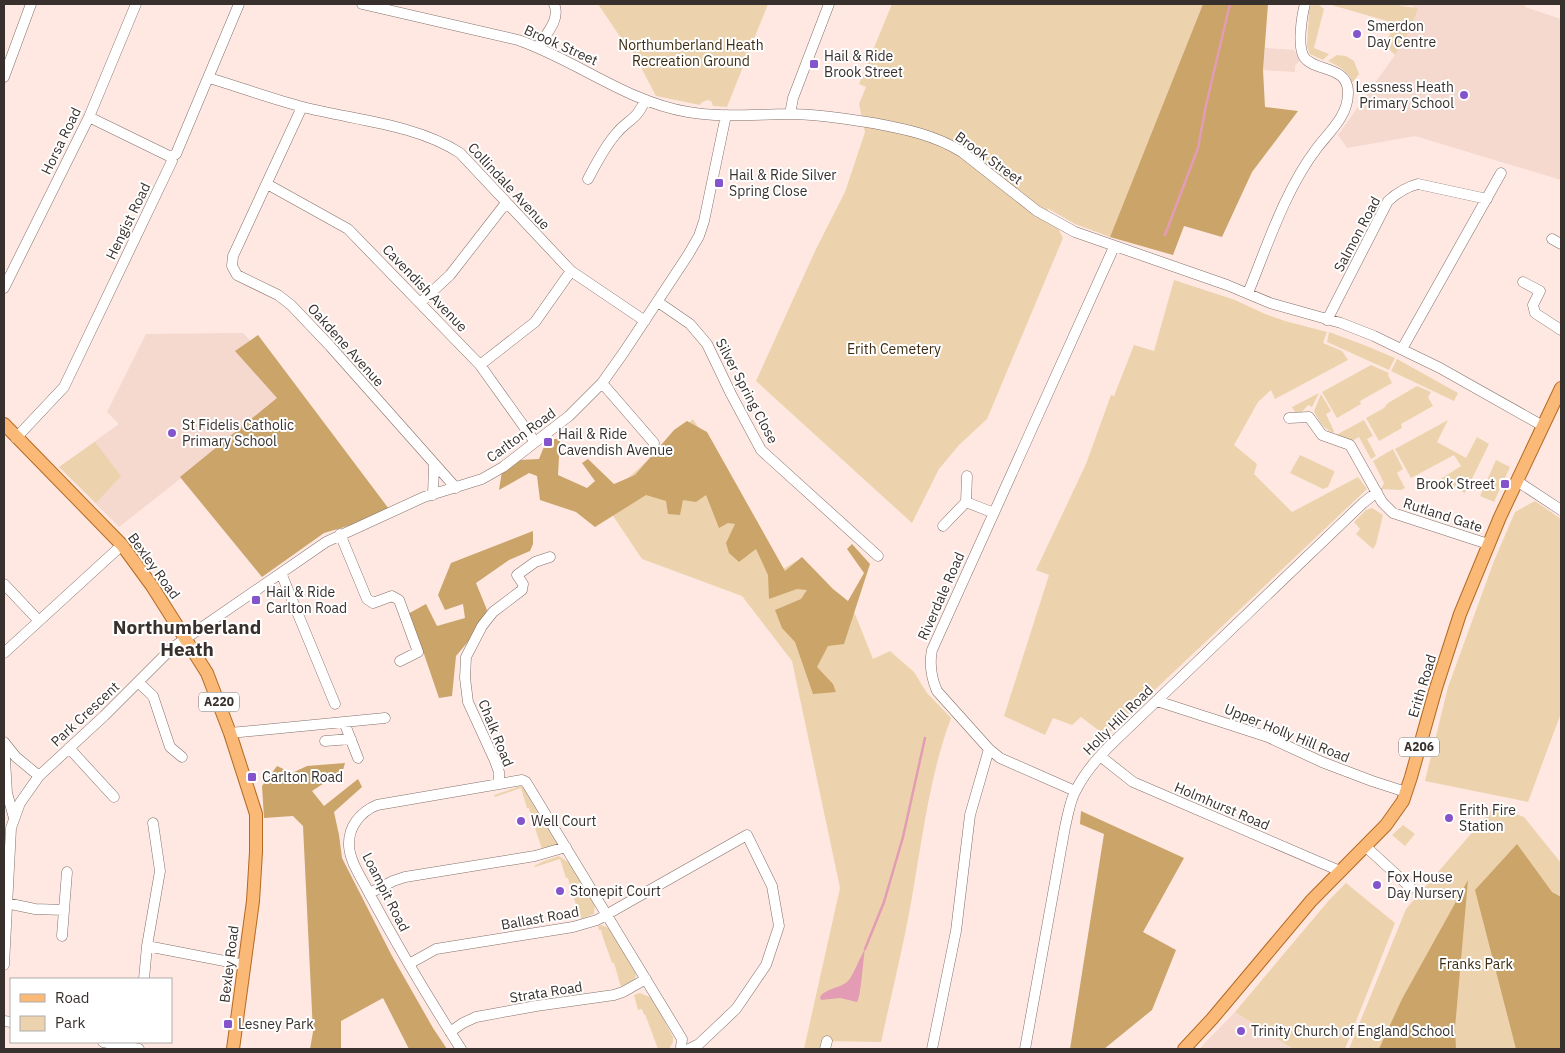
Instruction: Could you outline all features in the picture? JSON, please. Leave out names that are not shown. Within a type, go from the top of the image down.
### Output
[{"type":"main road","name":"Erith Road","points":[[1184,1049],[1212,1019],[1311,901],[1396,813],[1406,792],[1460,614],[1488,544],[1561,388]]},
{"type":"main road","name":"Bexley Road","points":[[4,424],[122,545],[152,586],[207,673],[230,733],[256,814],[253,901],[233,1049]]},
{"type":"street","points":[[5,73],[31,4]]},
{"type":"street","name":"Horsa Road","points":[[4,288],[89,117],[136,4]]},
{"type":"street","name":"Hengist Road","points":[[16,438],[64,386],[172,161],[172,157],[176,154],[240,4]]},
{"type":"street","name":"Brook Street","points":[[362,4],[518,40],[538,47],[645,100],[689,112],[790,114],[848,119],[906,129],[930,136],[950,144],[991,173],[1025,203],[1075,232],[1248,293],[1270,303],[1342,323],[1440,368],[1543,426]]},
{"type":"street","points":[[538,47],[556,19],[557,10],[554,4]]},
{"type":"street","points":[[790,114],[793,98],[829,4]]},
{"type":"street","points":[[1248,293],[1295,182],[1311,157],[1342,117],[1348,102],[1346,84],[1335,71],[1309,61],[1302,52],[1302,15],[1305,4]]},
{"type":"street","name":"Collindale Avenue","points":[[209,78],[302,107],[411,131],[448,145],[460,152],[571,272],[645,321]]},
{"type":"street","points":[[588,179],[612,138],[635,118],[645,100]]},
{"type":"street","points":[[267,184],[302,107]]},
{"type":"street","name":"Carlton Road","points":[[185,639],[326,542],[402,506],[482,479],[503,467],[569,416],[602,383],[658,302],[699,236],[704,221],[726,114]]},
{"type":"street","points":[[89,117],[172,157]]},
{"type":"street","points":[[1402,349],[1501,173]]},
{"type":"street","name":"Oakdene Avenue","points":[[267,184],[233,256],[232,266],[236,275],[278,295],[291,305],[330,346],[434,466],[456,488]]},
{"type":"street","name":"Cavendish Avenue","points":[[267,184],[348,229],[480,365],[535,442]]},
{"type":"street","name":"Salmon Road","points":[[1327,320],[1388,201],[1395,195],[1410,186],[1418,184],[1487,199]]},
{"type":"street","points":[[420,303],[450,275],[506,203]]},
{"type":"street","name":"Riverdale Road","points":[[1075,791],[1000,758],[989,750],[937,691],[932,680],[929,664],[932,650],[1114,247]]},
{"type":"street","points":[[480,365],[534,322],[571,272]]},
{"type":"street","points":[[1523,282],[1540,291],[1533,304],[1535,314],[1561,330]]},
{"type":"street","name":"Silver Spring Close","points":[[658,302],[690,324],[707,344],[730,394],[761,450],[878,556]]},
{"type":"street","points":[[602,383],[654,443]]},
{"type":"street","name":"Rutland Gate","points":[[1289,418],[1309,417],[1322,435],[1350,445],[1388,509],[1399,516],[1488,544]]},
{"type":"street","points":[[433,495],[434,466]]},
{"type":"street","points":[[943,526],[966,502],[967,476]]},
{"type":"street","points":[[1517,481],[1561,510]]},
{"type":"street","name":"Holly Hill Road","points":[[1025,1049],[1065,827],[1075,791],[1100,756],[1363,503],[1377,492]]},
{"type":"street","points":[[966,502],[994,513]]},
{"type":"street","points":[[340,534],[367,599],[373,603],[392,596],[398,600],[418,652],[400,661]]},
{"type":"street","points":[[4,654],[122,545]]},
{"type":"street","name":"Chalk Road","points":[[499,783],[499,772],[495,761],[468,702],[465,678],[466,657],[482,626],[492,612],[522,590],[523,584],[517,575],[535,562],[550,557]]},
{"type":"street","points":[[281,573],[335,704]]},
{"type":"street","points":[[4,584],[39,621]]},
{"type":"street","name":"Park Crescent","points":[[4,965],[11,828],[20,803],[39,776],[172,648],[185,639]]},
{"type":"street","points":[[138,682],[153,696],[170,747],[182,757]]},
{"type":"street","name":"Upper Holly Hill Road","points":[[1157,701],[1268,737],[1322,762],[1406,792]]},
{"type":"street","points":[[230,733],[385,718]]},
{"type":"street","points":[[344,722],[358,758]]},
{"type":"street","points":[[325,741],[351,739]]},
{"type":"street","points":[[4,743],[16,757],[39,776]]},
{"type":"street","name":"Park Crescent","points":[[4,743],[7,793],[14,818]]},
{"type":"street","points":[[69,748],[114,798]]},
{"type":"street","points":[[932,1049],[956,931],[970,815],[989,750]]},
{"type":"street","name":"Holmhurst Road","points":[[1100,756],[1133,782],[1340,871]]},
{"type":"street","name":"Loampit Road","points":[[461,1049],[409,964],[352,859],[349,845],[351,830],[364,812],[385,804],[522,780],[526,782],[566,847]]},
{"type":"street","points":[[144,978],[147,946],[160,871],[153,823]]},
{"type":"street","name":"Ballast Road","points":[[409,964],[436,949],[573,927],[596,920],[747,835],[772,886],[779,926],[766,966],[736,1009],[699,1044],[684,1049]]},
{"type":"street","points":[[1365,846],[1411,888]]},
{"type":"street","points":[[370,893],[393,880],[404,877],[535,856],[559,851],[566,847],[682,1039],[684,1049]]},
{"type":"street","points":[[62,936],[67,872]]},
{"type":"street","points":[[6,903],[35,909],[64,910]]},
{"type":"street","points":[[147,946],[245,965]]},
{"type":"street","name":"Strata Road","points":[[450,1032],[463,1023],[476,1018],[623,992],[646,979]]},
{"type":"street","points":[[108,1043],[138,1049]]},
{"type":"shaded area","points":[[1203,4],[1268,4],[1263,70],[1265,107],[1298,111],[1252,172],[1222,237],[1184,226],[1173,255],[1110,237]]},
{"type":"shaded area","name":"Lessness Heath Primary School","points":[[1400,4],[1526,4],[1525,7],[1561,19],[1561,180],[1415,136],[1347,148],[1338,135],[1395,55],[1410,30],[1413,6],[1400,6]]},
{"type":"shaded area","points":[[1265,48],[1294,50],[1300,60],[1295,66],[1295,72],[1263,70]]},
{"type":"shaded area","name":"St Fidelis Catholic Primary School","points":[[243,333],[294,389],[119,527],[59,467],[119,424],[107,412],[146,334]]},
{"type":"shaded area","points":[[258,335],[392,513],[324,533],[262,577],[180,477],[277,398],[235,351]]},
{"type":"shaded area","points":[[687,421],[707,432],[785,571],[802,557],[833,589],[848,601],[864,573],[847,549],[852,544],[870,564],[844,644],[828,646],[817,667],[833,684],[836,692],[813,694],[795,642],[782,628],[775,610],[801,599],[807,590],[797,589],[769,599],[768,575],[756,549],[739,562],[729,553],[726,543],[735,524],[728,523],[719,528],[706,495],[696,502],[683,500],[680,515],[668,514],[666,501],[646,495],[595,527],[576,512],[540,500],[537,476],[529,473],[499,490],[502,471],[519,460],[539,459],[547,439],[560,439],[558,475],[587,488],[595,481],[582,463],[588,459],[614,484],[635,475],[674,430]]},
{"type":"shaded area","points":[[533,531],[533,544],[530,551],[509,560],[476,583],[487,610],[477,631],[456,656],[452,696],[439,698],[424,654],[406,615],[426,604],[437,626],[465,618],[463,604],[445,610],[438,595],[451,563]]},
{"type":"shaded area","points":[[345,763],[340,781],[329,780],[312,791],[324,806],[358,779],[362,787],[334,812],[342,858],[392,956],[447,1049],[409,1049],[383,998],[341,1021],[341,1049],[310,1049],[313,1032],[303,826],[293,816],[264,818],[262,786],[277,766],[292,773],[307,766]]},
{"type":"shaded area","points":[[1081,811],[1184,858],[1143,932],[1176,950],[1152,1010],[1104,1049],[1070,1049],[1104,834],[1080,824]]},
{"type":"shaded area","points":[[1517,844],[1552,892],[1561,897],[1561,1049],[1516,1049],[1475,890]]},
{"type":"shaded area","points":[[1468,880],[1455,1028],[1456,1049],[1379,1049],[1402,999]]},
{"type":"shaded area","points":[[865,949],[861,986],[857,1002],[840,998],[821,1000],[820,997],[826,991],[848,981]]},
{"type":"shaded area","name":"Trinity Church of England School","points":[[1235,1012],[1293,1049],[1199,1049]]},
{"type":"green space","name":"Northumberland Heath Recreation Ground","points":[[598,4],[768,4],[727,107],[713,106],[711,101],[707,100],[700,105],[656,96],[634,54]]},
{"type":"green space","name":"Erith Cemetery","points":[[892,4],[1203,4],[1110,237],[1075,224],[1047,208],[1063,238],[987,419],[959,445],[939,469],[912,523],[756,381],[816,249],[845,192],[865,132],[859,104],[866,87],[859,84]]},
{"type":"green space","points":[[1328,4],[1400,4],[1400,6],[1418,8],[1410,30],[1395,55],[1385,48],[1394,23]]},
{"type":"green space","points":[[1319,5],[1324,9],[1314,48],[1329,54],[1323,60],[1310,54],[1307,46],[1309,11],[1310,6]]},
{"type":"green space","points":[[1337,55],[1346,56],[1354,61],[1359,74],[1353,82],[1345,71],[1328,61]]},
{"type":"green space","points":[[1174,280],[1235,300],[1285,321],[1327,332],[1323,343],[1342,351],[1348,360],[1275,399],[1271,390],[1258,402],[1234,445],[1257,464],[1254,474],[1292,512],[1358,477],[1367,489],[1106,736],[1081,717],[1072,725],[1053,718],[1045,735],[1004,716],[1049,575],[1036,570],[1086,464],[1111,395],[1114,396],[1134,345],[1154,351]]},
{"type":"green space","points":[[1329,332],[1395,358],[1389,370],[1327,342]]},
{"type":"green space","points":[[1397,359],[1458,393],[1454,401],[1391,371]]},
{"type":"green space","points":[[1371,365],[1389,373],[1388,375],[1392,383],[1360,401],[1361,404],[1337,418],[1322,392]]},
{"type":"green space","points":[[1417,386],[1431,392],[1428,397],[1433,406],[1401,424],[1402,428],[1379,441],[1366,418]]},
{"type":"green space","points":[[1319,393],[1312,407],[1308,405],[1297,415],[1292,407]]},
{"type":"green space","points":[[1321,394],[1331,411],[1326,414],[1334,431],[1333,433],[1321,424],[1314,411]]},
{"type":"green space","points":[[693,419],[783,569],[800,559],[855,614],[873,659],[890,651],[914,672],[927,693],[951,718],[930,792],[908,919],[881,1042],[827,1041],[825,1049],[804,1049],[840,888],[792,661],[742,596],[642,559],[603,501]]},
{"type":"green space","points":[[1364,420],[1373,436],[1367,439],[1376,456],[1371,459],[1359,437],[1352,441],[1336,435]]},
{"type":"green space","points":[[1448,420],[1437,442],[1466,458],[1477,437],[1489,444],[1465,493],[1439,480],[1461,466],[1454,455],[1411,478],[1395,449]]},
{"type":"green space","points":[[95,442],[121,476],[96,503],[59,467]]},
{"type":"green space","points":[[1393,449],[1403,469],[1397,473],[1405,488],[1401,490],[1381,489],[1384,483],[1373,461]]},
{"type":"green space","points":[[1300,455],[1334,471],[1328,487],[1323,489],[1290,473]]},
{"type":"green space","points":[[1496,460],[1510,467],[1494,502],[1480,496]]},
{"type":"green space","points":[[1535,501],[1561,519],[1561,713],[1528,802],[1425,781],[1448,687],[1494,561],[1515,512]]},
{"type":"green space","points":[[1372,508],[1383,515],[1373,549],[1356,534],[1360,529],[1354,522],[1366,510]]},
{"type":"green space","points":[[521,786],[528,791],[541,812],[531,816],[521,788],[495,797],[494,795]]},
{"type":"green space","name":"Franks Park","points":[[1495,806],[1524,817],[1561,863],[1561,1049],[1349,1049],[1406,909]]},
{"type":"green space","points":[[543,816],[558,840],[557,845],[542,849],[532,819]]},
{"type":"green space","points":[[1403,825],[1415,834],[1405,846],[1392,835]]},
{"type":"green space","points":[[559,856],[572,865],[582,882],[570,886],[560,859],[534,866]]},
{"type":"green space","points":[[1346,883],[1395,923],[1345,1049],[1293,1049],[1235,1012],[1330,899]]},
{"type":"green space","points":[[584,886],[595,903],[594,914],[581,919],[571,890]]},
{"type":"green space","points":[[601,925],[609,928],[636,974],[635,979],[621,987],[614,963],[612,963],[601,930],[599,930],[598,926]]},
{"type":"green space","points":[[640,993],[652,998],[673,1037],[673,1042],[669,1049],[658,1049],[645,1014],[642,1009],[638,1010],[634,995]]},
{"type":"waterway","points":[[1165,235],[1198,148],[1206,105],[1230,4]]},
{"type":"waterway","points":[[865,949],[884,902],[903,837],[925,738]]},
{"type":"place","name":"Smerdon Day Centre","points":[[1357,34]]},
{"type":"place","name":"Hail & Ride Brook Street","points":[[814,64]]},
{"type":"place","name":"Lessness Heath Primary School","points":[[1464,95]]},
{"type":"place","name":"Hail & Ride Silver Spring Close","points":[[719,183]]},
{"type":"place","name":"St Fidelis Catholic Primary School","points":[[172,433]]},
{"type":"place","name":"Hail & Ride Cavendish Avenue","points":[[548,442]]},
{"type":"place","name":"Brook Street","points":[[1505,484]]},
{"type":"place","name":"Hail & Ride Carlton Road","points":[[256,600]]},
{"type":"place","name":"Carlton Road","points":[[252,777]]},
{"type":"place","name":"Erith Fire Station","points":[[1449,818]]},
{"type":"place","name":"Well Court","points":[[521,821]]},
{"type":"place","name":"Fox House Day Nursery","points":[[1377,885]]},
{"type":"place","name":"Stonepit Court","points":[[560,891]]},
{"type":"place","name":"Lesney Park","points":[[228,1024]]},
{"type":"place","name":"Trinity Church of England School","points":[[1241,1031]]},
{"type":"district","name":"Northumberland Heath","points":[[187,638]]}]
